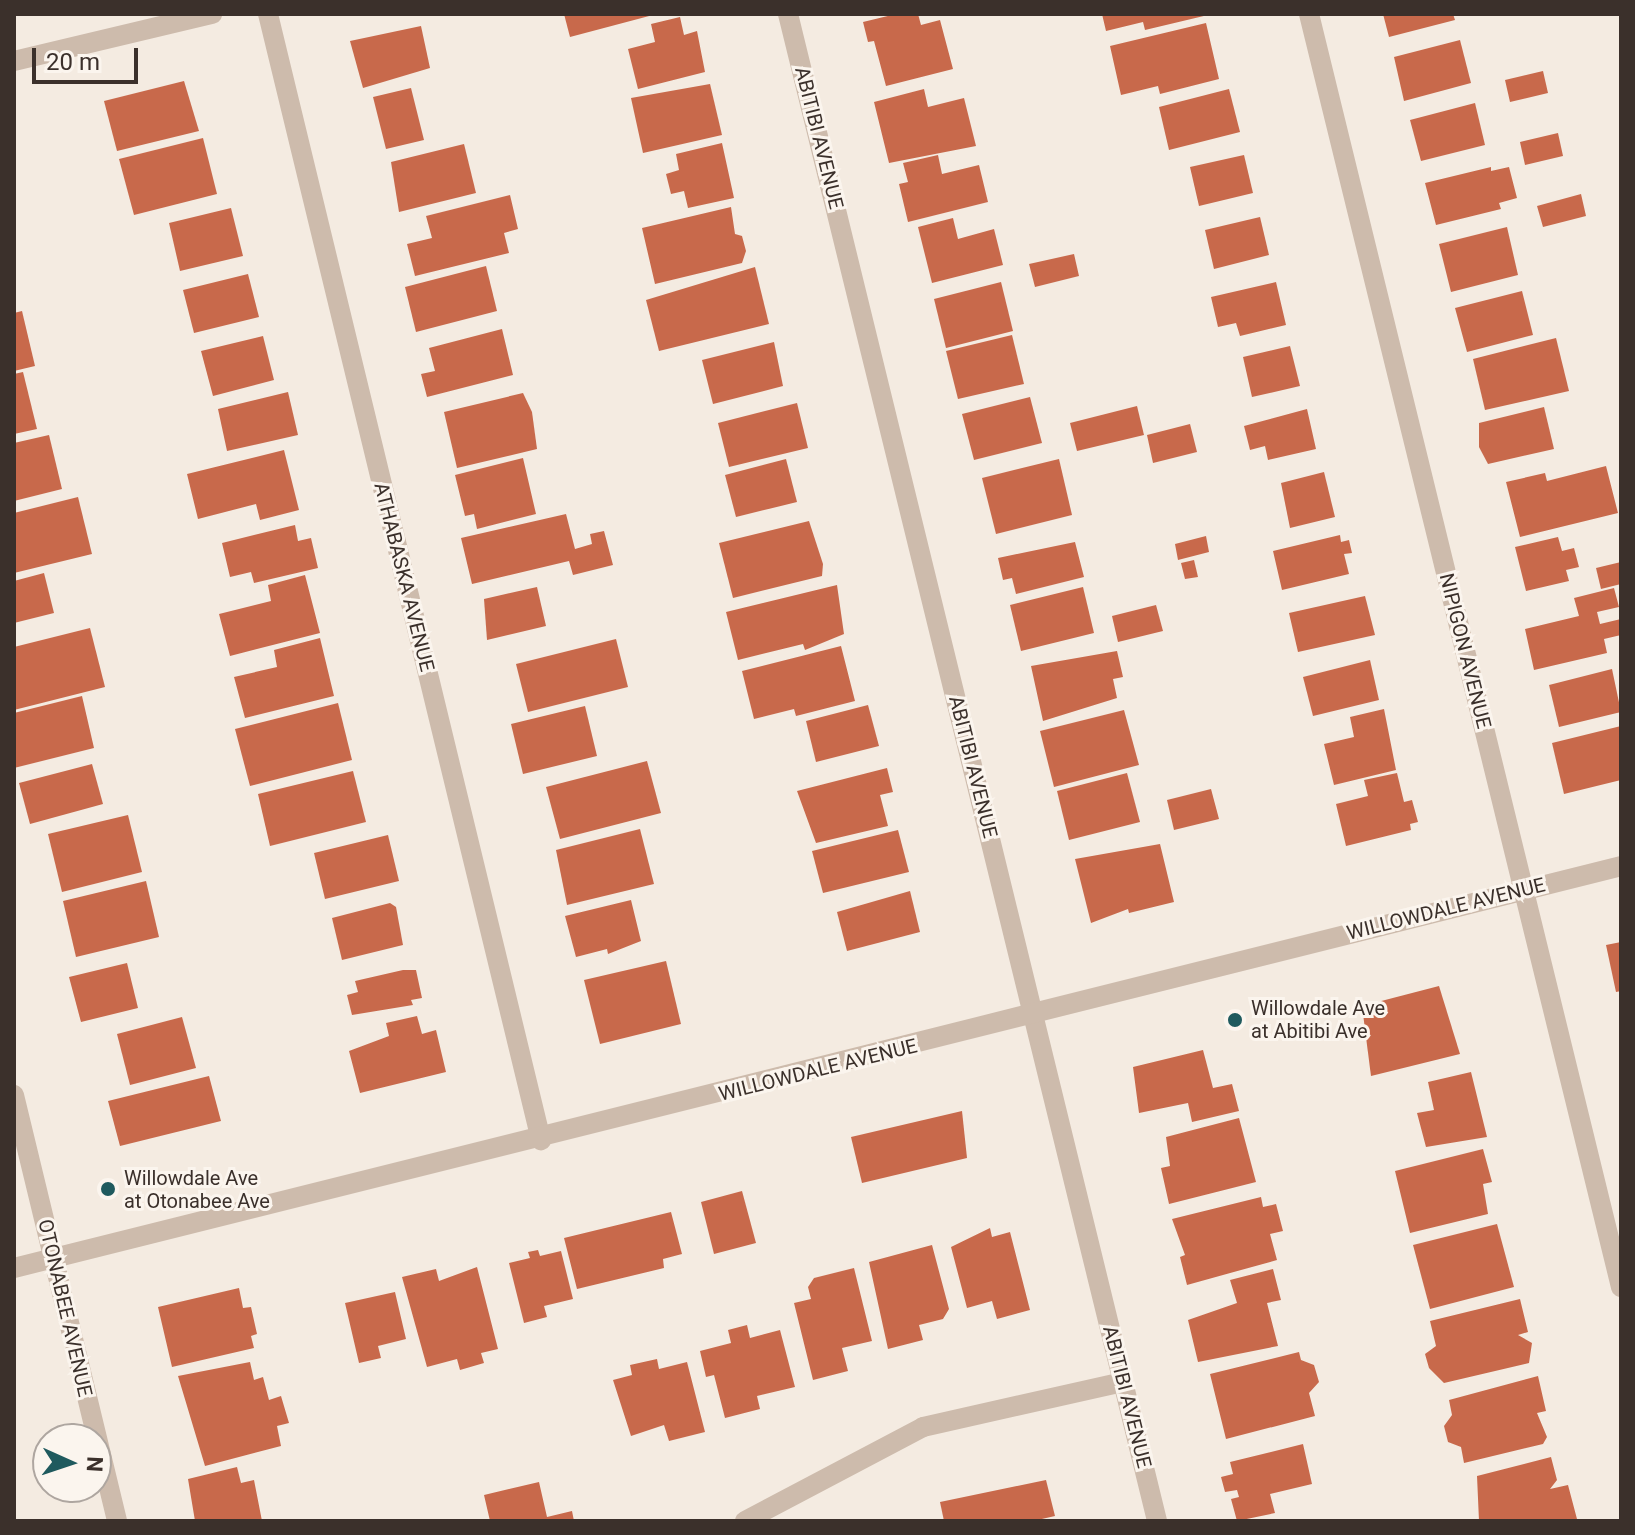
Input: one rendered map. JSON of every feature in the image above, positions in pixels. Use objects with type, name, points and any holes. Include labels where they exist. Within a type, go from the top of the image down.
[{"type":"street","points":[[14,61],[212,14]]},
{"type":"street","name":"ATHABASKA AVENUE","points":[[268,14],[541,1140]]},
{"type":"street","name":"ABITIBI AVENUE","points":[[788,14],[1157,1521]]},
{"type":"street","name":"NIPIGON AVENUE","points":[[1309,14],[1621,1287]]},
{"type":"street","name":"WILLOWDALE AVENUE","points":[[14,1268],[541,1140],[1621,866]]},
{"type":"street","name":"OTONABEE AVENUE","points":[[14,1095],[117,1521]]},
{"type":"street","points":[[745,1521],[923,1427],[1123,1382]]},
{"type":"building","points":[[564,14],[653,14],[653,15],[570,37]]},
{"type":"building","points":[[896,14],[918,14],[921,25],[940,20],[953,69],[886,86],[874,41],[868,42],[863,22]]},
{"type":"building","points":[[1102,14],[1208,15],[1145,30],[1143,22],[1106,31]]},
{"type":"building","points":[[1383,14],[1453,14],[1455,20],[1389,37]]},
{"type":"building","points":[[680,17],[684,35],[697,31],[705,72],[638,89],[628,49],[655,42],[651,24]]},
{"type":"building","points":[[1206,23],[1219,79],[1160,94],[1158,86],[1121,95],[1110,46]]},
{"type":"building","points":[[421,26],[430,68],[363,88],[350,41]]},
{"type":"building","points":[[1460,40],[1471,83],[1404,101],[1394,57]]},
{"type":"building","points":[[1543,71],[1548,93],[1510,102],[1505,80]]},
{"type":"building","points":[[184,81],[199,131],[117,151],[104,101]]},
{"type":"building","points":[[710,84],[722,135],[643,153],[631,98]]},
{"type":"building","points":[[411,88],[424,140],[386,149],[373,97]]},
{"type":"building","points":[[924,89],[928,107],[964,98],[976,146],[889,163],[874,102]]},
{"type":"building","points":[[1229,89],[1240,132],[1169,150],[1159,107]]},
{"type":"building","points":[[1475,103],[1485,145],[1421,161],[1410,120]]},
{"type":"building","points":[[1558,133],[1563,156],[1525,165],[1520,142]]},
{"type":"building","points":[[203,138],[217,194],[134,215],[119,159]]},
{"type":"building","points":[[722,143],[734,198],[688,208],[684,191],[671,194],[666,174],[679,170],[676,154]]},
{"type":"building","points":[[464,144],[476,193],[399,212],[391,162]]},
{"type":"building","points":[[938,155],[942,174],[979,165],[988,202],[908,222],[899,184],[908,182],[903,163]]},
{"type":"building","points":[[1244,155],[1253,193],[1199,206],[1190,167]]},
{"type":"building","points":[[1491,167],[1491,171],[1509,167],[1517,198],[1499,203],[1501,209],[1436,225],[1425,183]]},
{"type":"building","points":[[1581,194],[1586,216],[1543,227],[1537,206]]},
{"type":"building","points":[[510,195],[518,229],[504,233],[509,253],[415,276],[407,244],[432,238],[426,216]]},
{"type":"building","points":[[731,207],[735,234],[742,236],[746,251],[742,263],[655,284],[642,228]]},
{"type":"building","points":[[231,208],[243,256],[180,271],[169,223]]},
{"type":"building","points":[[1260,217],[1269,255],[1214,269],[1205,230]]},
{"type":"building","points":[[953,218],[958,239],[994,229],[1003,265],[932,283],[918,227]]},
{"type":"building","points":[[1507,227],[1518,275],[1451,292],[1439,244]]},
{"type":"building","points":[[1074,254],[1079,276],[1035,287],[1029,264]]},
{"type":"building","points":[[486,266],[497,311],[416,332],[405,287]]},
{"type":"building","points":[[755,267],[769,324],[659,351],[646,300]]},
{"type":"building","points":[[248,274],[259,317],[194,333],[183,290]]},
{"type":"building","points":[[1001,282],[1013,331],[946,348],[934,299]]},
{"type":"building","points":[[1276,282],[1286,325],[1240,336],[1236,323],[1218,327],[1211,297]]},
{"type":"building","points":[[1522,291],[1533,335],[1467,352],[1455,308]]},
{"type":"building","points":[[22,311],[35,366],[14,371],[14,313]]},
{"type":"building","points":[[502,329],[513,375],[427,397],[421,374],[435,371],[429,348]]},
{"type":"building","points":[[1012,335],[1024,384],[958,399],[946,351]]},
{"type":"building","points":[[263,336],[274,380],[213,396],[201,351]]},
{"type":"building","points":[[1556,338],[1569,391],[1485,410],[1473,359]]},
{"type":"building","points":[[774,342],[783,386],[713,404],[702,360]]},
{"type":"building","points":[[1290,346],[1300,386],[1252,397],[1243,357]]},
{"type":"building","points":[[23,372],[37,429],[14,434],[14,374]]},
{"type":"building","points":[[288,392],[298,435],[227,451],[218,409]]},
{"type":"building","points":[[523,393],[532,412],[537,449],[457,468],[444,412]]},
{"type":"building","points":[[1030,397],[1042,443],[974,460],[962,414]]},
{"type":"building","points":[[797,403],[808,448],[729,467],[718,423]]},
{"type":"building","points":[[1137,406],[1144,435],[1077,451],[1070,423]]},
{"type":"building","points":[[1544,407],[1554,449],[1488,464],[1479,447],[1479,423]]},
{"type":"building","points":[[1307,409],[1316,449],[1268,460],[1265,446],[1250,450],[1244,426]]},
{"type":"building","points":[[1190,424],[1197,452],[1153,463],[1147,435]]},
{"type":"building","points":[[49,435],[62,489],[14,501],[14,443]]},
{"type":"building","points":[[284,450],[299,510],[260,520],[256,504],[198,519],[187,474]]},
{"type":"building","points":[[523,458],[536,514],[477,529],[474,514],[465,516],[455,475]]},
{"type":"building","points":[[786,459],[797,502],[736,517],[725,475]]},
{"type":"building","points":[[1059,459],[1072,515],[996,534],[982,478]]},
{"type":"building","points":[[1606,466],[1618,513],[1520,537],[1506,482],[1545,473],[1547,481]]},
{"type":"building","points":[[1324,472],[1335,517],[1290,528],[1281,483]]},
{"type":"building","points":[[78,497],[92,554],[14,573],[14,513]]},
{"type":"building","points":[[566,514],[575,549],[592,544],[590,534],[604,531],[613,565],[573,575],[569,561],[472,584],[461,538]]},
{"type":"building","points":[[809,521],[823,564],[822,576],[733,598],[719,543]]},
{"type":"building","points":[[295,525],[298,541],[311,538],[318,568],[254,583],[251,572],[230,577],[222,543]]},
{"type":"building","points":[[1340,535],[1341,542],[1349,540],[1352,553],[1344,554],[1349,574],[1282,590],[1273,551]]},
{"type":"building","points":[[1206,536],[1209,552],[1178,560],[1175,544]]},
{"type":"building","points":[[1558,537],[1562,551],[1574,548],[1579,567],[1566,570],[1569,581],[1526,591],[1515,547]]},
{"type":"building","points":[[1075,542],[1084,577],[1016,594],[1012,578],[1003,580],[998,558]]},
{"type":"building","points":[[1194,560],[1198,577],[1185,579],[1181,563]]},
{"type":"building","points":[[1621,562],[1621,584],[1601,589],[1596,568]]},
{"type":"building","points":[[44,573],[54,613],[14,623],[14,581]]},
{"type":"building","points":[[305,575],[320,633],[230,656],[219,614],[271,601],[268,585]]},
{"type":"building","points":[[837,585],[844,634],[805,650],[803,644],[738,660],[726,612]]},
{"type":"building","points":[[537,587],[546,626],[487,640],[484,599]]},
{"type":"building","points":[[1083,587],[1094,633],[1021,651],[1010,605]]},
{"type":"building","points":[[1614,588],[1619,607],[1597,612],[1600,624],[1621,619],[1621,635],[1604,639],[1607,653],[1534,670],[1525,629],[1579,616],[1574,598]]},
{"type":"building","points":[[1365,596],[1375,635],[1298,652],[1289,613]]},
{"type":"building","points":[[1156,605],[1163,631],[1118,642],[1112,616]]},
{"type":"building","points":[[90,628],[105,687],[14,710],[14,647]]},
{"type":"building","points":[[320,638],[334,696],[245,718],[234,677],[277,667],[274,650]]},
{"type":"building","points":[[616,639],[628,687],[528,712],[516,664]]},
{"type":"building","points":[[841,646],[855,701],[796,716],[794,709],[754,719],[742,671]]},
{"type":"building","points":[[1117,651],[1123,677],[1113,679],[1117,698],[1043,721],[1031,666]]},
{"type":"building","points":[[1370,660],[1379,700],[1313,716],[1303,677]]},
{"type":"building","points":[[1612,669],[1621,712],[1559,727],[1549,685]]},
{"type":"building","points":[[82,696],[94,748],[14,768],[14,713]]},
{"type":"building","points":[[338,703],[352,760],[250,786],[235,729]]},
{"type":"building","points":[[868,705],[879,746],[816,762],[806,721]]},
{"type":"building","points":[[585,706],[597,756],[523,774],[511,724]]},
{"type":"building","points":[[1384,709],[1396,770],[1334,785],[1324,744],[1354,737],[1350,717]]},
{"type":"building","points":[[1124,710],[1139,765],[1054,787],[1040,731]]},
{"type":"building","points":[[1621,726],[1621,780],[1564,794],[1552,743]]},
{"type":"building","points":[[647,761],[661,813],[560,839],[546,787]]},
{"type":"building","points":[[92,764],[103,804],[30,824],[19,783]]},
{"type":"building","points":[[887,768],[893,792],[880,795],[888,826],[816,843],[797,791]]},
{"type":"building","points":[[353,771],[366,822],[270,846],[258,794]]},
{"type":"building","points":[[1127,773],[1140,822],[1069,840],[1057,791]]},
{"type":"building","points":[[1397,773],[1404,802],[1412,800],[1418,822],[1410,824],[1411,830],[1346,846],[1336,804],[1368,796],[1364,780]]},
{"type":"building","points":[[1211,789],[1219,819],[1174,830],[1167,800]]},
{"type":"building","points":[[128,815],[142,872],[62,892],[48,834]]},
{"type":"building","points":[[640,829],[654,884],[567,905],[556,850]]},
{"type":"building","points":[[898,830],[909,872],[823,893],[812,851]]},
{"type":"building","points":[[388,835],[399,881],[325,899],[314,853]]},
{"type":"building","points":[[1160,844],[1174,902],[1129,913],[1128,909],[1091,923],[1075,859]]},
{"type":"building","points":[[146,881],[159,937],[76,957],[63,901]]},
{"type":"building","points":[[910,891],[920,932],[847,951],[837,912]]},
{"type":"building","points":[[631,900],[641,941],[608,954],[607,949],[576,957],[565,916]]},
{"type":"building","points":[[390,903],[396,907],[403,945],[342,960],[332,918]]},
{"type":"building","points":[[1621,942],[1621,991],[1616,992],[1606,945]]},
{"type":"building","points":[[666,961],[681,1024],[600,1044],[584,980]]},
{"type":"building","points":[[127,963],[138,1008],[81,1022],[69,977]]},
{"type":"building","points":[[416,970],[422,998],[411,1000],[413,1005],[352,1015],[347,995],[358,992],[355,981]]},
{"type":"building","points":[[1439,986],[1460,1054],[1371,1076],[1362,1006]]},
{"type":"building","points":[[417,1016],[422,1034],[436,1030],[446,1072],[360,1093],[349,1051],[389,1036],[386,1023]]},
{"type":"building","points":[[182,1017],[196,1068],[130,1085],[117,1034]]},
{"type":"building","points":[[1203,1050],[1213,1088],[1232,1084],[1239,1111],[1192,1122],[1188,1103],[1139,1113],[1133,1067]]},
{"type":"building","points":[[1471,1072],[1487,1137],[1426,1147],[1417,1113],[1434,1110],[1428,1082]]},
{"type":"building","points":[[209,1076],[221,1121],[120,1146],[108,1101]]},
{"type":"building","points":[[962,1111],[967,1158],[862,1183],[851,1137]]},
{"type":"building","points":[[1239,1118],[1256,1182],[1169,1204],[1161,1168],[1170,1166],[1166,1137]]},
{"type":"building","points":[[1483,1149],[1492,1182],[1483,1184],[1488,1214],[1410,1233],[1395,1171]]},
{"type":"building","points":[[742,1191],[756,1243],[714,1254],[701,1202]]},
{"type":"building","points":[[1261,1197],[1263,1207],[1276,1204],[1283,1231],[1270,1234],[1277,1260],[1187,1285],[1180,1257],[1185,1255],[1172,1219]]},
{"type":"building","points":[[671,1212],[682,1254],[663,1259],[664,1268],[577,1289],[564,1238]]},
{"type":"building","points":[[1497,1224],[1514,1287],[1430,1309],[1413,1245]]},
{"type":"building","points":[[990,1228],[992,1237],[1010,1232],[1030,1310],[997,1319],[992,1301],[967,1308],[951,1247]]},
{"type":"building","points":[[932,1245],[949,1309],[943,1319],[919,1325],[923,1340],[888,1349],[869,1262]]},
{"type":"building","points":[[538,1250],[540,1256],[561,1251],[573,1299],[544,1306],[547,1317],[524,1323],[509,1263],[530,1258],[528,1252]]},
{"type":"building","points":[[477,1267],[498,1349],[481,1353],[484,1363],[460,1370],[457,1359],[427,1367],[402,1277],[436,1269],[439,1281]]},
{"type":"building","points":[[854,1268],[872,1341],[842,1348],[848,1371],[813,1380],[794,1303],[811,1299],[808,1287],[814,1278]]},
{"type":"building","points":[[1273,1269],[1281,1300],[1267,1303],[1278,1346],[1198,1362],[1188,1320],[1237,1303],[1230,1280]]},
{"type":"building","points":[[239,1288],[243,1308],[251,1307],[257,1334],[251,1336],[254,1348],[172,1367],[158,1307]]},
{"type":"building","points":[[395,1292],[406,1339],[378,1346],[381,1358],[359,1363],[345,1303]]},
{"type":"building","points":[[1520,1299],[1528,1332],[1518,1335],[1532,1343],[1529,1363],[1444,1383],[1429,1368],[1425,1354],[1436,1346],[1430,1321]]},
{"type":"building","points":[[747,1325],[750,1338],[780,1330],[795,1387],[757,1396],[760,1409],[725,1418],[714,1375],[706,1377],[700,1351],[731,1343],[728,1330]]},
{"type":"building","points":[[1299,1352],[1301,1360],[1314,1365],[1319,1382],[1309,1393],[1315,1416],[1226,1439],[1210,1374]]},
{"type":"building","points":[[657,1359],[659,1369],[687,1362],[705,1432],[669,1441],[664,1425],[631,1436],[613,1380],[632,1375],[630,1365]]},
{"type":"building","points":[[250,1362],[254,1380],[263,1377],[269,1400],[281,1396],[289,1423],[277,1426],[281,1446],[205,1466],[178,1376]]},
{"type":"building","points":[[1538,1376],[1546,1411],[1537,1413],[1547,1437],[1543,1444],[1464,1463],[1461,1447],[1448,1442],[1444,1426],[1452,1415],[1449,1400]]},
{"type":"building","points":[[1303,1444],[1312,1484],[1270,1494],[1275,1513],[1237,1521],[1231,1499],[1239,1497],[1237,1490],[1225,1492],[1221,1477],[1233,1474],[1230,1462]]},
{"type":"building","points":[[1551,1457],[1557,1480],[1550,1489],[1568,1485],[1577,1519],[1479,1521],[1477,1476]]},
{"type":"building","points":[[237,1467],[241,1483],[254,1480],[262,1521],[195,1521],[188,1479]]},
{"type":"building","points":[[1046,1480],[1055,1516],[1033,1521],[944,1521],[940,1502]]},
{"type":"building","points":[[539,1482],[547,1517],[572,1511],[574,1521],[490,1521],[484,1495]]},
{"type":"place","name":"Willowdale Ave at Abitibi Ave","points":[[1235,1020]]},
{"type":"place","name":"Willowdale Ave at Otonabee Ave","points":[[108,1189]]}]
